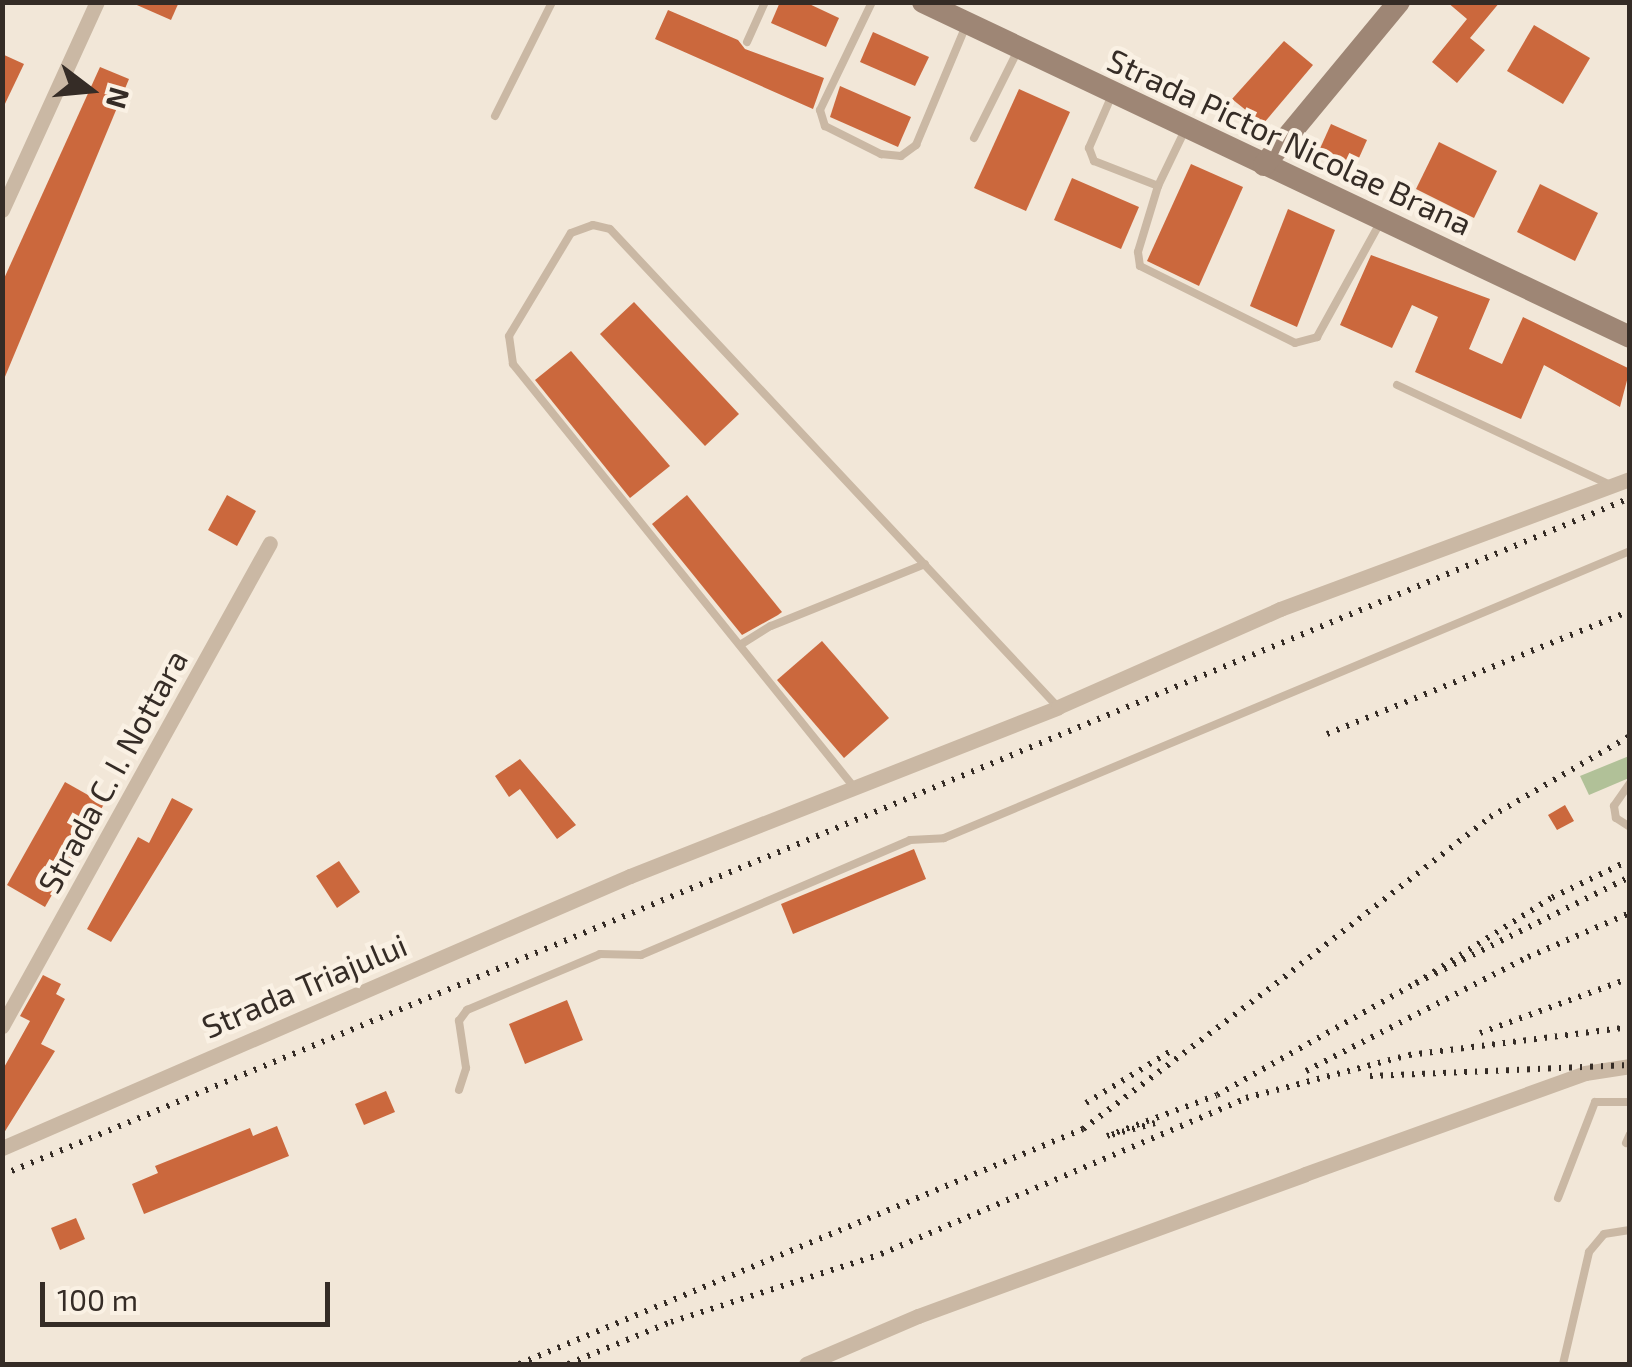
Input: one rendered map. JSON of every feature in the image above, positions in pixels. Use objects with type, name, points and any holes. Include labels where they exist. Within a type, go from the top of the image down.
[{"type":"street","points":[[2,210],[97,2]]},
{"type":"street","name":"Strada Pictor Nicolae Brana","points":[[923,2],[1630,337]]},
{"type":"street","points":[[1264,165],[1398,2]]},
{"type":"street","name":"Strada Triajului","points":[[2,1148],[630,876],[1058,708],[1280,609],[1630,478]]},
{"type":"street","name":"Strada C. I. Nottara","points":[[2,1026],[270,543]]},
{"type":"street","points":[[806,1364],[1304,1174],[1585,1073],[1630,1066]]},
{"type":"lane","points":[[495,116],[552,2]]},
{"type":"lane","points":[[747,42],[766,2]]},
{"type":"lane","points":[[872,2],[820,120],[882,154],[901,156],[916,145],[967,24]]},
{"type":"lane","points":[[974,138],[1020,48]]},
{"type":"lane","points":[[1112,93],[1090,155],[1158,186]]},
{"type":"lane","points":[[1186,128],[1158,186],[1138,252],[1140,266],[1296,343],[1317,337],[1381,221]]},
{"type":"lane","points":[[853,786],[512,364],[509,336],[572,233],[593,225],[610,229],[1058,708]]},
{"type":"lane","points":[[1397,385],[1612,486]]},
{"type":"lane","points":[[459,1090],[466,1068],[459,1021],[467,1010],[600,954],[641,955],[910,840],[944,838],[1630,551]]},
{"type":"lane","points":[[740,645],[771,626],[924,564]]},
{"type":"lane","points":[[1630,784],[1614,806],[1616,818],[1630,827]]},
{"type":"lane","points":[[1558,1198],[1595,1102],[1630,1102]]},
{"type":"lane","points":[[1563,1364],[1590,1252],[1604,1234],[1630,1230]]},
{"type":"green space","points":[[1629,756],[1629,778],[1589,795],[1580,776]]},
{"type":"building","points":[[130,2],[179,2],[171,20]]},
{"type":"building","points":[[780,2],[805,2],[839,18],[826,47],[771,23]]},
{"type":"building","points":[[1447,2],[1500,2],[1470,38],[1485,50],[1457,83],[1432,62],[1467,19]]},
{"type":"building","points":[[668,10],[738,40],[745,49],[824,78],[813,109],[655,39]]},
{"type":"building","points":[[1534,25],[1590,58],[1563,104],[1507,71]]},
{"type":"building","points":[[873,32],[929,57],[915,86],[860,62]]},
{"type":"building","points":[[1284,41],[1313,65],[1263,124],[1232,99]]},
{"type":"building","points":[[2,54],[24,64],[2,110]]},
{"type":"building","points":[[100,67],[129,79],[2,384],[2,283]]},
{"type":"building","points":[[840,86],[911,117],[898,147],[830,117]]},
{"type":"building","points":[[1019,89],[1070,112],[1026,211],[974,188]]},
{"type":"building","points":[[1331,124],[1367,140],[1354,169],[1318,153]]},
{"type":"building","points":[[1439,142],[1497,171],[1474,218],[1416,189]]},
{"type":"building","points":[[1191,164],[1243,187],[1199,286],[1147,261]]},
{"type":"building","points":[[1072,178],[1139,207],[1121,249],[1054,220]]},
{"type":"building","points":[[1540,184],[1598,213],[1575,261],[1517,232]]},
{"type":"building","points":[[1288,209],[1335,230],[1297,327],[1250,306]]},
{"type":"building","points":[[1371,255],[1490,299],[1469,349],[1502,364],[1523,317],[1630,369],[1620,407],[1544,365],[1521,419],[1415,372],[1438,317],[1412,305],[1392,348],[1340,325]]},
{"type":"building","points":[[634,302],[739,414],[705,446],[600,334]]},
{"type":"building","points":[[571,351],[670,466],[630,498],[535,380]]},
{"type":"building","points":[[227,495],[256,511],[237,546],[208,530]]},
{"type":"building","points":[[687,495],[782,612],[742,635],[652,524]]},
{"type":"building","points":[[822,641],[889,718],[844,758],[777,680]]},
{"type":"building","points":[[520,759],[576,825],[557,839],[520,789],[509,797],[495,776]]},
{"type":"building","points":[[65,782],[104,804],[45,907],[7,885]]},
{"type":"building","points":[[172,798],[193,809],[111,942],[87,929],[138,837],[149,843]]},
{"type":"building","points":[[1565,805],[1574,821],[1557,830],[1548,815]]},
{"type":"building","points":[[914,849],[926,879],[793,934],[781,904]]},
{"type":"building","points":[[339,861],[360,892],[337,908],[316,876]]},
{"type":"building","points":[[43,975],[61,984],[56,994],[65,999],[41,1044],[55,1051],[2,1136],[2,1071],[30,1021],[20,1016]]},
{"type":"building","points":[[567,1000],[583,1040],[525,1064],[509,1024]]},
{"type":"building","points":[[386,1091],[395,1112],[364,1125],[355,1104]]},
{"type":"building","points":[[277,1126],[289,1156],[144,1214],[132,1184],[158,1173],[155,1166],[250,1128],[253,1136]]},
{"type":"building","points":[[76,1218],[85,1239],[60,1250],[51,1228]]},
{"type":"railway","points":[[2,1175],[1630,498]]},
{"type":"railway","points":[[1327,734],[1630,611]]},
{"type":"railway","points":[[1284,977],[1490,817],[1630,736]]},
{"type":"railway","points":[[1630,860],[1551,898],[1416,983],[1630,877]]},
{"type":"railway","points":[[1306,1071],[1528,957],[1630,913]]},
{"type":"railway","points":[[519,1364],[1083,1129],[1294,970]]},
{"type":"railway","points":[[1480,1033],[1630,978]]},
{"type":"railway","points":[[1155,1123],[1107,1136],[1217,1095],[1416,983]]},
{"type":"railway","points":[[568,1364],[671,1322],[881,1254],[1246,1098],[1409,1055],[1630,1027]]},
{"type":"railway","points":[[1086,1103],[1171,1051]]},
{"type":"railway","points":[[1370,1076],[1630,1065]]}]
